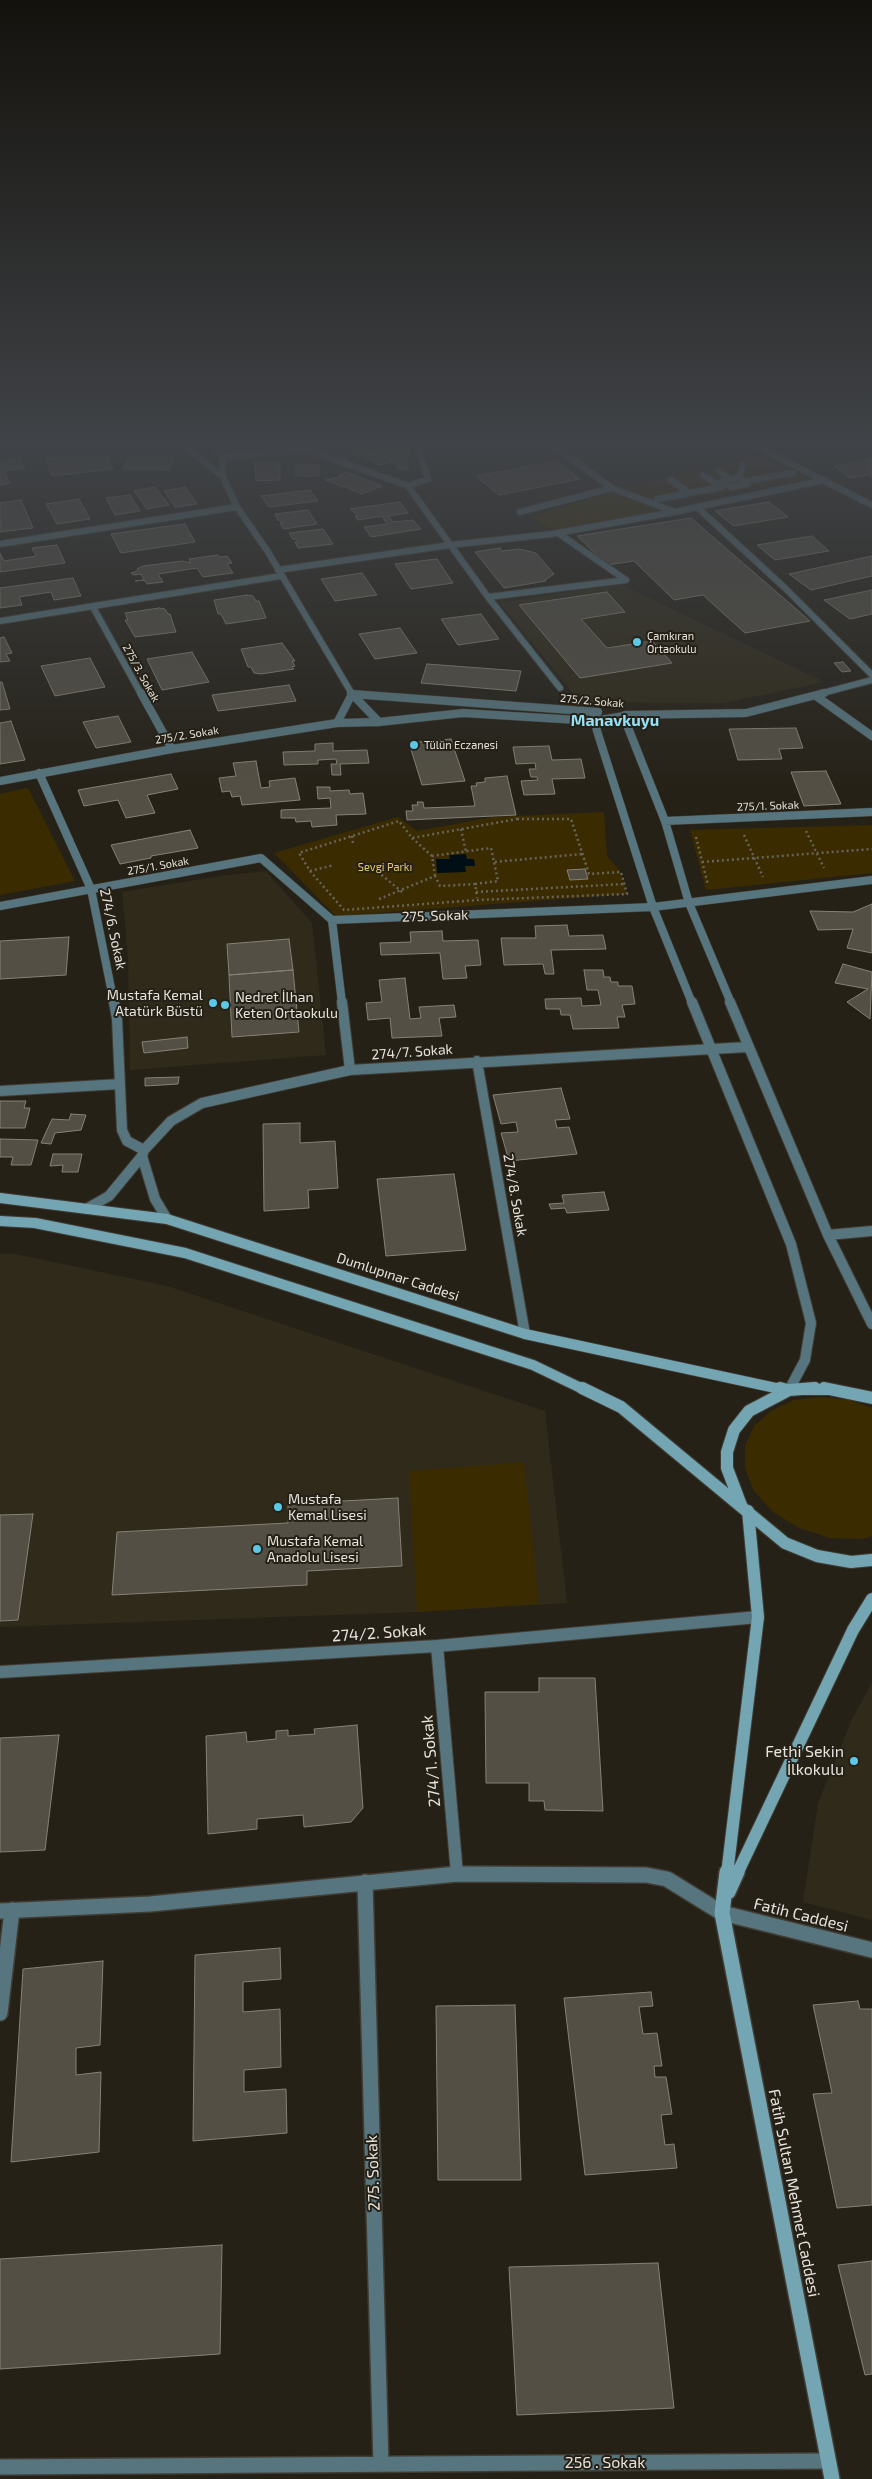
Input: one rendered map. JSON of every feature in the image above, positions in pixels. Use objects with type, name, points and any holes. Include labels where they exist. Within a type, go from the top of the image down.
[{"type":"main road","name":"Dumlupınar Caddesi","points":[[0,1198],[88,1208],[167,1220],[525,1334],[788,1390]]},
{"type":"main road","points":[[0,1221],[35,1222],[185,1253],[533,1365],[621,1406],[785,1543],[817,1556],[851,1562],[872,1560]]},
{"type":"main road","points":[[745,1508],[727,1468],[727,1452],[734,1430],[749,1411],[788,1390],[822,1388],[872,1398]]},
{"type":"main road","name":"Fatih Sultan Mehmet Caddesi","points":[[745,1508],[758,1617],[723,1906],[832,2479]]},
{"type":"main road","points":[[723,1906],[849,1639],[872,1599]]},
{"type":"street","points":[[273,562],[352,694],[379,722]]},
{"type":"street","points":[[0,621],[93,607],[349,562]]},
{"type":"street","points":[[462,562],[560,688]]},
{"type":"street","points":[[488,597],[626,580],[600,562]]},
{"type":"street","points":[[757,562],[872,675]]},
{"type":"street","name":"275/3. Sokak","points":[[93,607],[172,749]]},
{"type":"street","name":"275/2. Sokak","points":[[0,781],[172,749],[337,723],[379,722],[481,713],[594,716],[746,713],[872,680]]},
{"type":"street","points":[[337,723],[352,694]]},
{"type":"street","name":"275/2. Sokak","points":[[352,694],[594,716]]},
{"type":"street","points":[[816,696],[872,736]]},
{"type":"street","points":[[630,715],[627,725],[665,821],[689,903],[747,1047],[828,1235],[872,1324]]},
{"type":"street","points":[[594,716],[653,907],[791,1244],[810,1322],[805,1360],[788,1390]]},
{"type":"street","name":"274/6. Sokak","points":[[39,773],[91,890],[117,1019],[122,1130],[127,1140],[143,1153]]},
{"type":"street","name":"275/1. Sokak","points":[[665,821],[872,812]]},
{"type":"street","name":"275/1. Sokak","points":[[0,906],[261,858],[332,920]]},
{"type":"street","name":"275. Sokak","points":[[332,920],[345,915],[653,907],[872,880]]},
{"type":"street","points":[[332,920],[350,1070]]},
{"type":"street","name":"274/7. Sokak","points":[[88,1208],[109,1196],[143,1153],[171,1122],[202,1103],[350,1070],[477,1061],[747,1047]]},
{"type":"street","name":"274/8. Sokak","points":[[477,1061],[525,1334]]},
{"type":"street","points":[[0,1091],[120,1084]]},
{"type":"street","points":[[143,1153],[155,1200],[167,1220]]},
{"type":"street","points":[[828,1235],[872,1231]]},
{"type":"street","name":"274/2. Sokak","points":[[0,1672],[437,1646],[758,1617]]},
{"type":"street","name":"274/1. Sokak","points":[[437,1646],[457,1874]]},
{"type":"street","name":"Fatih Caddesi","points":[[6,1910],[150,1904],[457,1874],[646,1875],[667,1879],[723,1906],[872,1950]]},
{"type":"street","name":"275. Sokak","points":[[364,1882],[381,2464]]},
{"type":"street","points":[[0,2013],[6,1910]]},
{"type":"street","name":"256 . Sokak","points":[[0,2468],[828,2461]]},
{"type":"path","points":[[802,816],[815,853],[834,886]]},
{"type":"path","points":[[739,818],[754,858],[765,880],[755,881]]},
{"type":"path","points":[[345,915],[477,900],[627,894],[621,872],[589,874],[571,819],[517,819],[412,838]]},
{"type":"path","points":[[345,915],[299,853],[399,821],[412,838],[432,856],[435,876],[440,886],[498,881],[491,848],[432,856]]},
{"type":"path","points":[[461,829],[466,852]]},
{"type":"path","points":[[695,834],[709,886]]},
{"type":"path","points":[[352,836],[353,844]]},
{"type":"path","points":[[702,862],[872,849]]},
{"type":"path","points":[[494,862],[582,854]]},
{"type":"path","points":[[310,870],[334,865]]},
{"type":"path","points":[[370,865],[402,892]]},
{"type":"path","points":[[377,900],[402,892],[435,876]]},
{"type":"path","points":[[475,884],[477,900]]},
{"type":"path","points":[[476,892],[624,884]]},
{"type":"path","points":[[345,915],[369,902]]},
{"type":"shaded area","name":"Çamkıran Ortaokulu","points":[[620,584],[824,682],[724,703],[580,702],[500,603]]},
{"type":"shaded area","points":[[466,854],[467,859],[474,859],[475,866],[465,866],[466,872],[437,873],[436,859],[450,859],[449,855]]},
{"type":"shaded area","name":"Nedret İlhan Keten Ortaokulu","points":[[266,871],[312,923],[326,1055],[130,1070],[128,956],[122,892],[220,876]]},
{"type":"shaded area","name":"Mustafa Kemal Lisesi","points":[[0,1254],[15,1254],[167,1286],[545,1411],[567,1603],[417,1612],[0,1627]]},
{"type":"shaded area","name":"Fethi Sekin İlkokulu","points":[[872,1683],[872,1920],[803,1902],[818,1803],[852,1719]]},
{"type":"green space","points":[[26,788],[29,790],[75,881],[0,895],[0,794]]},
{"type":"green space","name":"Sevgi Parkı","points":[[604,812],[607,856],[621,872],[627,894],[336,916],[274,853],[398,817],[417,831],[494,817]]},
{"type":"green space","points":[[872,825],[872,873],[706,890],[690,830]]},
{"type":"green space","points":[[821,1397],[849,1400],[872,1408],[872,1536],[862,1539],[830,1538],[799,1528],[773,1512],[754,1491],[745,1468],[745,1446],[754,1426],[771,1411],[794,1400]]},
{"type":"green space","points":[[524,1462],[539,1604],[417,1612],[409,1471]]},
{"type":"building","points":[[0,562],[65,563],[0,572]]},
{"type":"building","points":[[177,562],[232,563],[227,564],[233,573],[203,577],[197,568],[158,574],[163,582],[147,584],[141,574],[133,575],[131,573],[138,571],[137,569],[143,566]]},
{"type":"building","points":[[439,562],[453,583],[411,589],[395,564]]},
{"type":"building","points":[[483,562],[543,562],[554,574],[546,581],[504,588]]},
{"type":"building","points":[[604,562],[629,562],[607,565]]},
{"type":"building","points":[[635,562],[741,562],[810,621],[745,633],[703,595],[674,600]]},
{"type":"building","points":[[846,562],[872,562],[872,576],[811,590],[789,574]]},
{"type":"building","points":[[362,573],[377,595],[335,601],[321,579]]},
{"type":"building","points":[[73,578],[81,596],[54,600],[51,592],[19,597],[22,605],[0,608],[0,588]]},
{"type":"building","points":[[872,590],[872,614],[850,619],[824,600]]},
{"type":"building","points":[[607,592],[625,612],[581,619],[607,648],[652,641],[672,663],[580,678],[519,605]]},
{"type":"building","points":[[247,595],[253,596],[256,601],[259,601],[266,618],[226,624],[221,614],[218,614],[214,600]]},
{"type":"building","points":[[159,608],[165,609],[170,614],[176,632],[135,637],[125,620],[128,620],[125,613]]},
{"type":"building","points":[[481,614],[499,639],[458,645],[441,619]]},
{"type":"building","points":[[400,628],[417,653],[375,659],[359,634]]},
{"type":"building","points":[[4,637],[12,653],[6,654],[10,661],[0,662],[0,638]]},
{"type":"building","points":[[282,643],[295,661],[292,661],[295,666],[292,667],[294,669],[261,674],[254,673],[251,667],[248,667],[241,649]]},
{"type":"building","points":[[192,652],[209,682],[162,690],[147,659]]},
{"type":"building","points":[[90,658],[105,687],[55,696],[41,666]]},
{"type":"building","points":[[843,662],[851,671],[842,672],[834,663]]},
{"type":"building","points":[[427,664],[521,671],[516,691],[421,683]]},
{"type":"building","points":[[0,682],[2,682],[10,709],[0,710]]},
{"type":"building","points":[[289,685],[296,701],[218,711],[212,695]]},
{"type":"building","points":[[118,716],[131,742],[96,748],[83,722]]},
{"type":"building","points":[[11,721],[25,760],[0,764],[0,723]]},
{"type":"building","points":[[796,728],[803,748],[779,749],[782,759],[738,760],[729,729]]},
{"type":"building","points":[[451,739],[465,781],[422,785],[409,743]]},
{"type":"building","points":[[333,743],[333,751],[367,750],[369,763],[340,764],[341,775],[332,775],[331,764],[337,764],[336,759],[318,760],[318,764],[284,765],[283,752],[315,751],[315,744]]},
{"type":"building","points":[[549,746],[552,760],[581,759],[585,778],[552,779],[555,794],[524,795],[521,781],[538,780],[537,777],[531,777],[529,769],[536,769],[535,763],[516,764],[513,747]]},
{"type":"building","points":[[256,761],[261,788],[270,787],[269,781],[295,778],[300,800],[242,805],[240,796],[232,797],[230,791],[222,792],[219,778],[236,776],[233,763]]},
{"type":"building","points":[[826,771],[841,804],[804,806],[791,772]]},
{"type":"building","points":[[171,774],[178,789],[147,795],[155,813],[126,818],[118,800],[84,806],[78,790]]},
{"type":"building","points":[[507,776],[516,815],[407,820],[406,811],[413,811],[412,805],[418,805],[417,802],[423,802],[424,808],[475,806],[471,786],[477,786],[476,783],[485,782],[485,778]]},
{"type":"building","points":[[317,787],[330,787],[330,791],[349,790],[350,794],[363,793],[366,814],[336,815],[337,825],[312,827],[311,821],[296,822],[295,818],[281,818],[281,810],[331,808],[330,798],[318,799]]},
{"type":"building","points":[[190,830],[198,848],[151,856],[151,858],[120,864],[111,845]]},
{"type":"building","points":[[585,869],[588,879],[570,880],[567,870]]},
{"type":"building","points":[[872,904],[872,953],[847,948],[853,929],[818,930],[810,911],[853,912]]},
{"type":"building","points":[[567,925],[569,936],[603,935],[606,949],[551,950],[554,974],[545,974],[543,964],[504,965],[501,938],[536,938],[535,926]]},
{"type":"building","points":[[442,931],[443,941],[478,940],[481,965],[465,966],[467,978],[443,979],[440,953],[381,955],[380,943],[411,942],[410,932]]},
{"type":"building","points":[[69,937],[66,975],[0,979],[0,941]]},
{"type":"building","points":[[289,939],[293,970],[229,975],[227,944]]},
{"type":"building","points":[[843,964],[872,972],[870,1019],[847,1002],[868,989],[835,983]]},
{"type":"building","name":"Nedret İlhan Keten Ortaokulu","points":[[293,970],[299,1032],[232,1037],[229,975]]},
{"type":"building","points":[[584,970],[603,970],[604,977],[610,977],[611,982],[618,982],[618,986],[632,986],[635,1004],[622,1005],[625,1017],[617,1017],[619,1028],[573,1029],[570,1015],[561,1015],[560,1009],[546,1009],[545,999],[581,998],[582,1006],[601,1005],[598,990],[587,990]]},
{"type":"building","points":[[405,978],[410,1019],[421,1018],[419,1007],[454,1005],[456,1017],[439,1018],[442,1036],[392,1038],[390,1018],[368,1020],[366,1003],[382,1002],[379,980]]},
{"type":"building","points":[[187,1037],[188,1048],[144,1053],[142,1042]]},
{"type":"building","points":[[179,1077],[178,1084],[145,1086],[145,1078]]},
{"type":"building","points":[[561,1088],[570,1119],[555,1120],[557,1128],[569,1127],[577,1154],[509,1161],[501,1133],[518,1132],[516,1122],[501,1124],[493,1095]]},
{"type":"building","points":[[0,1101],[26,1101],[24,1108],[30,1108],[25,1128],[0,1128]]},
{"type":"building","points":[[71,1114],[86,1115],[81,1130],[55,1133],[51,1144],[41,1143],[52,1119],[69,1120]]},
{"type":"building","points":[[300,1123],[300,1143],[335,1141],[338,1188],[308,1190],[309,1208],[264,1211],[263,1124]]},
{"type":"building","points":[[0,1139],[38,1140],[31,1165],[11,1165],[13,1157],[0,1157]]},
{"type":"building","points":[[53,1154],[82,1154],[78,1172],[62,1172],[63,1165],[50,1166]]},
{"type":"building","points":[[454,1174],[466,1250],[386,1256],[377,1179]]},
{"type":"building","points":[[604,1192],[609,1210],[567,1213],[565,1208],[551,1209],[549,1204],[564,1203],[562,1195]]},
{"type":"building","name":"Mustafa Kemal Anadolu Lisesi","points":[[398,1498],[402,1566],[307,1571],[307,1585],[112,1595],[117,1532],[288,1523],[288,1504]]},
{"type":"building","points":[[33,1514],[18,1620],[0,1621],[0,1515]]},
{"type":"building","points":[[539,1678],[595,1678],[603,1811],[545,1810],[544,1801],[529,1801],[529,1783],[486,1783],[485,1692],[539,1692]]},
{"type":"building","points":[[357,1725],[363,1808],[351,1822],[304,1827],[303,1815],[257,1819],[257,1829],[208,1834],[206,1736],[246,1732],[247,1742],[276,1739],[276,1731],[288,1730],[288,1736],[315,1734],[314,1729]]},
{"type":"building","points":[[59,1735],[45,1850],[0,1852],[0,1738]]},
{"type":"building","points":[[280,1948],[281,1979],[243,1982],[243,2012],[280,2009],[281,2067],[244,2070],[244,2092],[286,2089],[287,2133],[193,2141],[195,1955]]},
{"type":"building","points":[[103,1961],[100,2045],[76,2048],[76,2075],[101,2072],[99,2152],[11,2162],[23,1969]]},
{"type":"building","points":[[651,1992],[653,2006],[639,2007],[643,2034],[657,2033],[662,2066],[654,2066],[655,2077],[666,2077],[672,2114],[661,2115],[665,2145],[674,2144],[677,2168],[585,2175],[564,1998]]},
{"type":"building","points":[[858,2001],[860,2009],[872,2009],[872,2205],[837,2208],[813,2094],[832,2093],[813,2005]]},
{"type":"building","points":[[515,2005],[521,2180],[438,2180],[436,2006]]},
{"type":"building","points":[[222,2245],[220,2354],[0,2369],[0,2259]]},
{"type":"building","points":[[872,2261],[872,2374],[865,2375],[838,2265]]},
{"type":"building","points":[[658,2263],[674,2408],[517,2415],[509,2267]]},
{"type":"place","name":"Çamkıran Ortaokulu","points":[[637,642]]},
{"type":"place","name":"Tülün Eczanesi","points":[[414,745]]},
{"type":"place","name":"Mustafa Kemal Atatürk Büstü","points":[[213,1003]]},
{"type":"place","name":"Nedret İlhan Keten Ortaokulu","points":[[225,1005]]},
{"type":"place","name":"Mustafa Kemal Lisesi","points":[[278,1507]]},
{"type":"place","name":"Mustafa Kemal Anadolu Lisesi","points":[[257,1549]]},
{"type":"place","name":"Fethi Sekin İlkokulu","points":[[854,1761]]},
{"type":"district","name":"Manavkuyu","points":[[615,721]]}]
